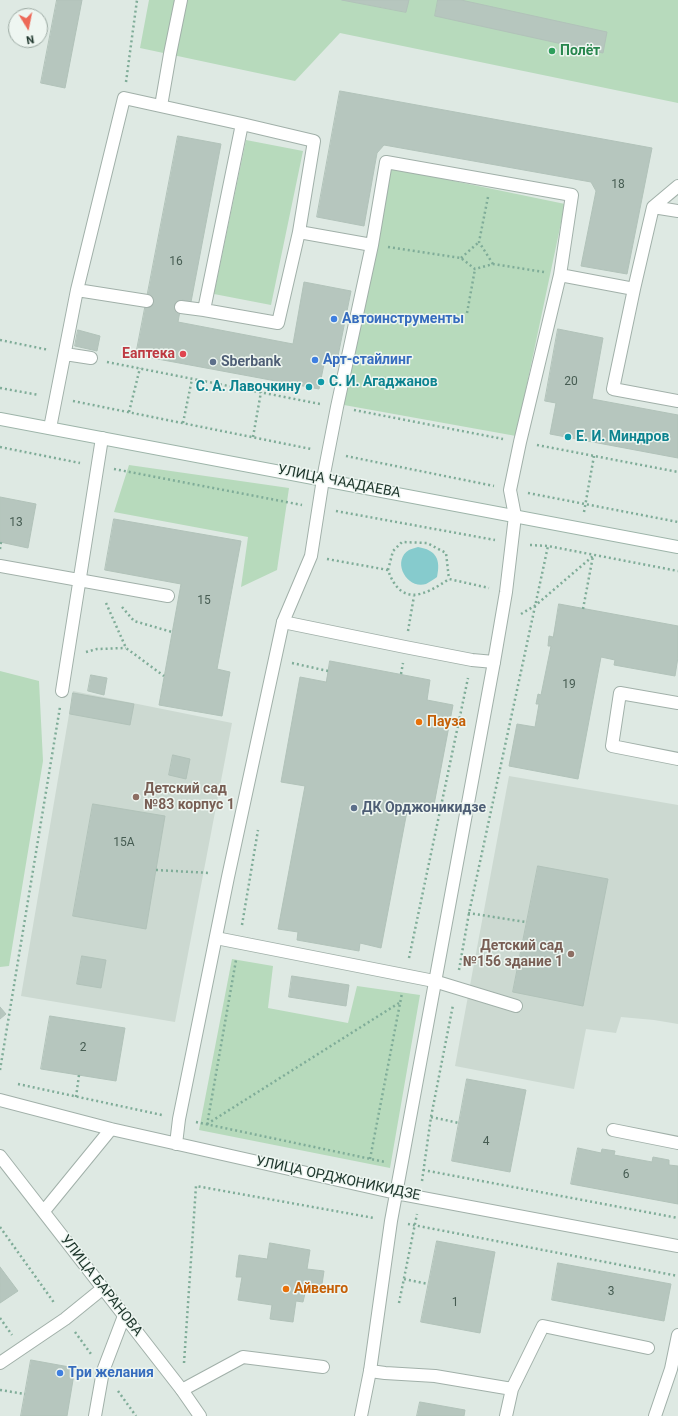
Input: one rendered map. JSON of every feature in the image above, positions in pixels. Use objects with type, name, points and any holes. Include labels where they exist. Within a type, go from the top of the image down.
[{"type":"street","points":[[161,106],[180,0]]},
{"type":"street","points":[[50,428],[77,290],[124,98],[314,141],[299,232],[278,323],[181,307]]},
{"type":"street","points":[[204,310],[242,124]]},
{"type":"street","points":[[176,1144],[179,1119],[228,877],[283,622],[311,556],[323,479],[372,245],[386,162],[572,195],[560,275],[510,490],[515,516],[506,592],[391,1221],[370,1371],[361,1416]]},
{"type":"street","points":[[678,186],[653,207],[613,389],[678,401]]},
{"type":"street","points":[[653,207],[678,211]]},
{"type":"street","points":[[299,232],[372,245]]},
{"type":"street","points":[[560,275],[634,288]]},
{"type":"street","points":[[77,290],[147,301]]},
{"type":"street","points":[[65,354],[91,358]]},
{"type":"street","name":"УЛИЦА ЧААДАЕВА","points":[[0,419],[678,547]]},
{"type":"street","points":[[62,691],[102,438]]},
{"type":"street","points":[[0,566],[168,596]]},
{"type":"street","points":[[283,622],[472,660],[494,662]]},
{"type":"street","points":[[678,703],[620,693],[612,746],[678,759]]},
{"type":"street","points":[[216,938],[434,981],[516,1006]]},
{"type":"street","name":"УЛИЦА ОРДЖОНИКИДЗЕ","points":[[0,1100],[111,1129],[396,1193],[678,1246]]},
{"type":"street","points":[[44,1211],[111,1129]]},
{"type":"street","points":[[613,1130],[678,1143]]},
{"type":"street","name":"УЛИЦА БАРАНОВА","points":[[0,1156],[182,1390],[200,1416]]},
{"type":"street","points":[[0,1363],[65,1319],[102,1289]]},
{"type":"street","points":[[95,1416],[103,1371],[124,1316]]},
{"type":"street","points":[[506,1416],[512,1389],[544,1326],[648,1348]]},
{"type":"street","points":[[655,1416],[675,1370],[678,1335]]},
{"type":"street","points":[[182,1390],[243,1357],[323,1367]]},
{"type":"street","points":[[370,1371],[385,1374],[435,1376],[512,1389]]},
{"type":"path","points":[[124,98],[137,0]]},
{"type":"path","points":[[461,258],[479,242],[490,181]]},
{"type":"path","points":[[479,242],[493,264]]},
{"type":"path","points":[[372,245],[461,258],[475,269]]},
{"type":"path","points":[[475,269],[493,264],[560,275]]},
{"type":"path","points":[[467,313],[475,269]]},
{"type":"path","points":[[0,340],[65,354]]},
{"type":"path","points":[[91,358],[192,379],[678,472]]},
{"type":"path","points":[[129,412],[140,368]]},
{"type":"path","points":[[183,423],[192,379]]},
{"type":"path","points":[[253,438],[261,392]]},
{"type":"path","points":[[0,448],[318,508]]},
{"type":"path","points":[[575,551],[581,528],[594,456]]},
{"type":"path","points":[[449,579],[446,553],[427,543],[402,542],[393,551],[388,570],[391,579],[399,590],[414,596],[432,591],[449,579],[506,592]]},
{"type":"path","points":[[398,1311],[420,1197],[431,1117],[469,913],[548,546]]},
{"type":"path","points":[[500,628],[536,605],[593,555],[583,609]]},
{"type":"path","points":[[311,556],[388,570]]},
{"type":"path","points":[[102,585],[134,621],[172,632]]},
{"type":"path","points":[[102,585],[126,648],[164,676]]},
{"type":"path","points":[[68,657],[97,649],[126,648]]},
{"type":"path","points":[[370,1159],[400,1003],[472,660]]},
{"type":"path","points":[[288,662],[328,671]]},
{"type":"path","points":[[0,1070],[62,691]]},
{"type":"path","points":[[207,1125],[259,826]]},
{"type":"path","points":[[156,870],[203,872],[228,877]]},
{"type":"path","points":[[448,909],[526,922]]},
{"type":"path","points":[[207,1125],[400,1003]]},
{"type":"path","points":[[76,1097],[79,1075]]},
{"type":"path","points":[[15,1084],[402,1166],[678,1218]]},
{"type":"path","points":[[431,1117],[459,1123]]},
{"type":"path","points":[[182,1390],[196,1186],[415,1225],[678,1276]]},
{"type":"path","points":[[0,1227],[136,1416]]},
{"type":"path","points":[[404,1279],[428,1284]]},
{"type":"path","points":[[0,1390],[25,1394]]},
{"type":"shaded area","name":"Детский сад №83 корпус 1","points":[[73,691],[232,723],[175,1022],[21,996]]},
{"type":"shaded area","name":"Детский сад №156 здание 1","points":[[509,776],[678,805],[678,1024],[621,1017],[616,1033],[586,1029],[574,1089],[455,1066]]},
{"type":"green space","name":"Полёт","points":[[149,0],[678,0],[678,103],[340,33],[295,81],[140,48]]},
{"type":"green space","points":[[246,140],[303,151],[271,305],[214,294]]},
{"type":"green space","points":[[391,168],[565,204],[516,436],[344,405]]},
{"type":"green space","points":[[129,465],[289,488],[277,570],[241,587],[248,537],[114,512]]},
{"type":"green space","points":[[0,671],[39,681],[43,761],[9,966],[0,967]]},
{"type":"green space","points":[[232,959],[273,966],[268,1008],[348,1023],[357,986],[420,995],[390,1168],[199,1130]]},
{"type":"water","points":[[418,547],[429,550],[433,553],[436,556],[438,565],[437,577],[426,584],[419,585],[408,579],[401,567],[401,561],[404,555],[409,550]]},
{"type":"building","points":[[57,0],[82,0],[65,88],[41,83]]},
{"type":"building","points":[[342,0],[409,0],[406,12]]},
{"type":"building","points":[[438,0],[461,0],[607,32],[603,53],[435,16]]},
{"type":"building","points":[[340,91],[652,148],[627,274],[581,266],[596,191],[591,182],[384,145],[377,153],[364,226],[317,217]]},
{"type":"building","points":[[178,136],[221,144],[191,302],[182,300],[178,322],[293,344],[304,282],[351,291],[337,361],[325,359],[319,389],[136,355]]},
{"type":"building","points":[[558,329],[603,338],[592,399],[678,415],[678,458],[550,434],[556,403],[545,401]]},
{"type":"building","points":[[78,330],[100,336],[97,351],[75,346]]},
{"type":"building","points":[[0,497],[36,504],[28,548],[0,542]]},
{"type":"building","points":[[114,519],[241,541],[217,669],[230,672],[222,716],[159,705],[181,584],[105,570]]},
{"type":"building","points":[[559,604],[678,626],[678,657],[675,676],[614,665],[615,660],[601,657],[578,779],[509,766],[517,724],[535,727],[539,704],[536,704],[538,694],[541,695],[551,646],[548,646],[549,636],[553,637]]},
{"type":"building","name":"ДК Орджоникидзе","points":[[330,661],[430,680],[427,700],[453,705],[433,810],[408,806],[381,948],[360,943],[359,951],[297,940],[298,932],[278,929],[305,786],[281,782],[300,677],[326,682]]},
{"type":"building","points":[[91,675],[107,678],[104,695],[88,691]]},
{"type":"building","points":[[73,693],[134,704],[130,725],[70,714]]},
{"type":"building","points":[[173,755],[190,759],[186,779],[169,775]]},
{"type":"building","points":[[93,804],[165,816],[146,929],[73,916]]},
{"type":"building","points":[[538,866],[608,879],[583,1006],[513,992]]},
{"type":"building","points":[[82,956],[106,960],[101,988],[77,984]]},
{"type":"building","points":[[292,976],[349,985],[346,1006],[289,997]]},
{"type":"building","points":[[0,1007],[6,1014],[0,1019]]},
{"type":"building","points":[[50,1016],[125,1028],[116,1081],[41,1069]]},
{"type":"building","points":[[467,1079],[526,1090],[510,1172],[452,1161]]},
{"type":"building","points":[[578,1148],[601,1153],[602,1149],[615,1151],[614,1155],[652,1162],[653,1157],[669,1160],[669,1165],[678,1166],[678,1204],[571,1184]]},
{"type":"building","points":[[437,1241],[495,1252],[480,1333],[421,1322]]},
{"type":"building","points":[[270,1243],[310,1250],[307,1269],[324,1271],[321,1291],[306,1289],[303,1302],[296,1301],[293,1322],[270,1319],[272,1305],[238,1300],[242,1277],[236,1277],[239,1255],[267,1259]]},
{"type":"building","points":[[558,1263],[671,1284],[664,1321],[552,1300]]},
{"type":"building","points":[[0,1267],[18,1291],[0,1303]]},
{"type":"building","points":[[31,1360],[75,1368],[67,1416],[21,1416]]},
{"type":"building","points":[[420,1402],[465,1410],[464,1416],[417,1416]]},
{"type":"place","name":"Полёт","points":[[552,51]]},
{"type":"place","name":"Автоинструменты","points":[[334,319]]},
{"type":"place","name":"Еаптека","points":[[183,354]]},
{"type":"place","name":"Арт-стайлинг","points":[[315,360]]},
{"type":"place","name":"Sberbank","points":[[213,362]]},
{"type":"place","name":"С. И. Агаджанов","points":[[321,382]]},
{"type":"place","name":"С. А. Лавочкину","points":[[309,387]]},
{"type":"place","name":"Е. И. Миндров","points":[[568,437]]},
{"type":"place","name":"Пауза","points":[[419,722]]},
{"type":"place","name":"Детский сад №83 корпус 1","points":[[136,797]]},
{"type":"place","name":"ДК Орджоникидзе","points":[[354,808]]},
{"type":"place","name":"Детский сад №156 здание 1","points":[[571,954]]},
{"type":"place","name":"Айвенго","points":[[286,1289]]},
{"type":"place","name":"Три желания","points":[[60,1373]]}]
